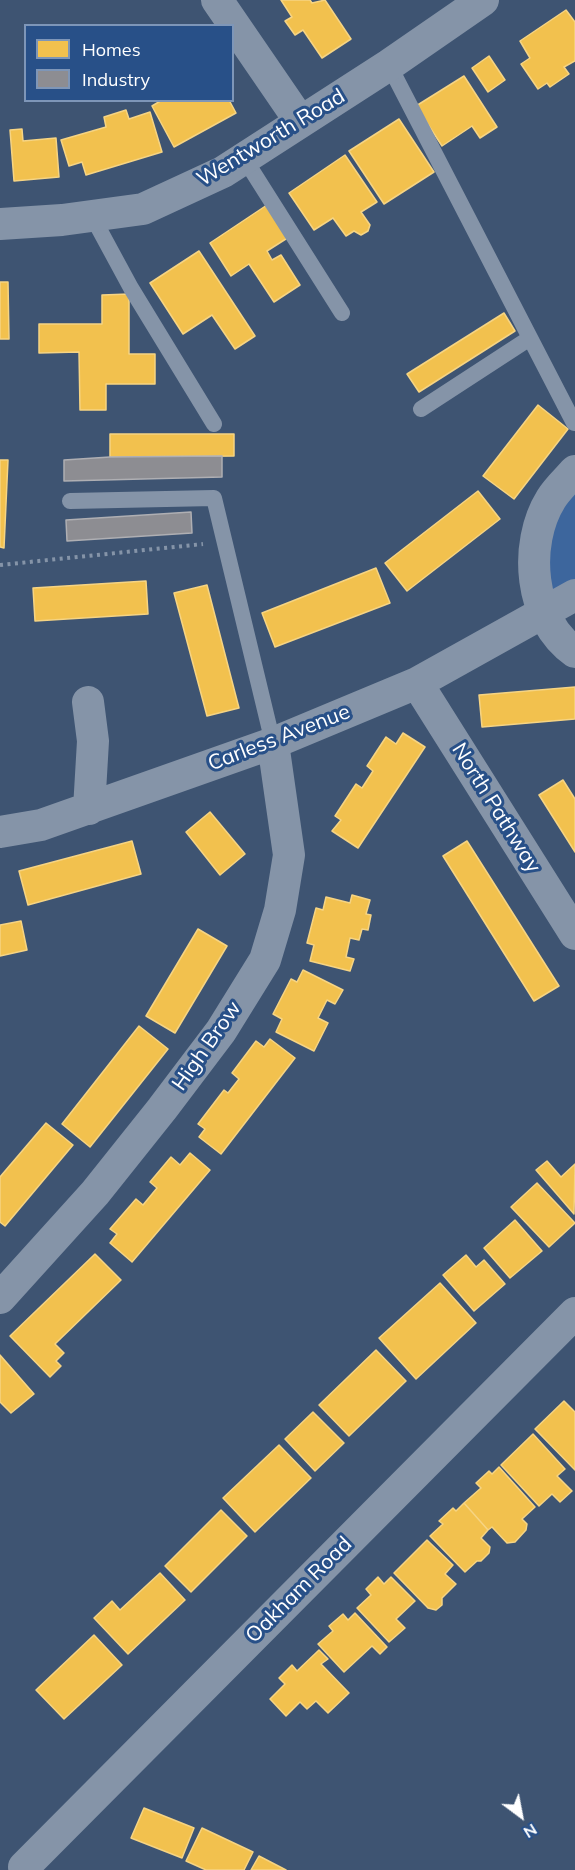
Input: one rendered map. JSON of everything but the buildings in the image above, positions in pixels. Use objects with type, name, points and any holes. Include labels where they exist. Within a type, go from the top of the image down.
[{"type":"street","points":[[217,0],[233,24]]},
{"type":"street","name":"Wentworth Road","points":[[0,224],[143,209],[223,172],[389,65],[483,0]]},
{"type":"street","points":[[234,25],[300,122]]},
{"type":"street","points":[[575,471],[550,499],[536,537],[534,577],[544,612],[568,648],[575,652]]},
{"type":"street","name":"Carless Avenue","points":[[0,832],[41,825],[273,742],[417,682],[575,596]]},
{"type":"street","name":"North Pathway","points":[[417,682],[575,934]]},
{"type":"street","points":[[88,702],[93,741],[88,809]]},
{"type":"street","name":"High Brow","points":[[0,1298],[95,1193],[162,1109],[220,1031],[265,960],[280,910],[289,855],[273,742]]},
{"type":"street","name":"Oakham Road","points":[[19,1866],[575,1313]]},
{"type":"lane","points":[[389,65],[574,423]]},
{"type":"lane","points":[[244,158],[342,313]]},
{"type":"lane","points":[[92,216],[131,288],[214,424]]},
{"type":"lane","points":[[421,409],[530,338]]},
{"type":"lane","points":[[70,501],[214,498],[273,742]]},
{"type":"path","points":[[0,565],[224,542]]},
{"type":"shaded area","points":[[575,481],[575,591],[552,604],[545,539]]}]
